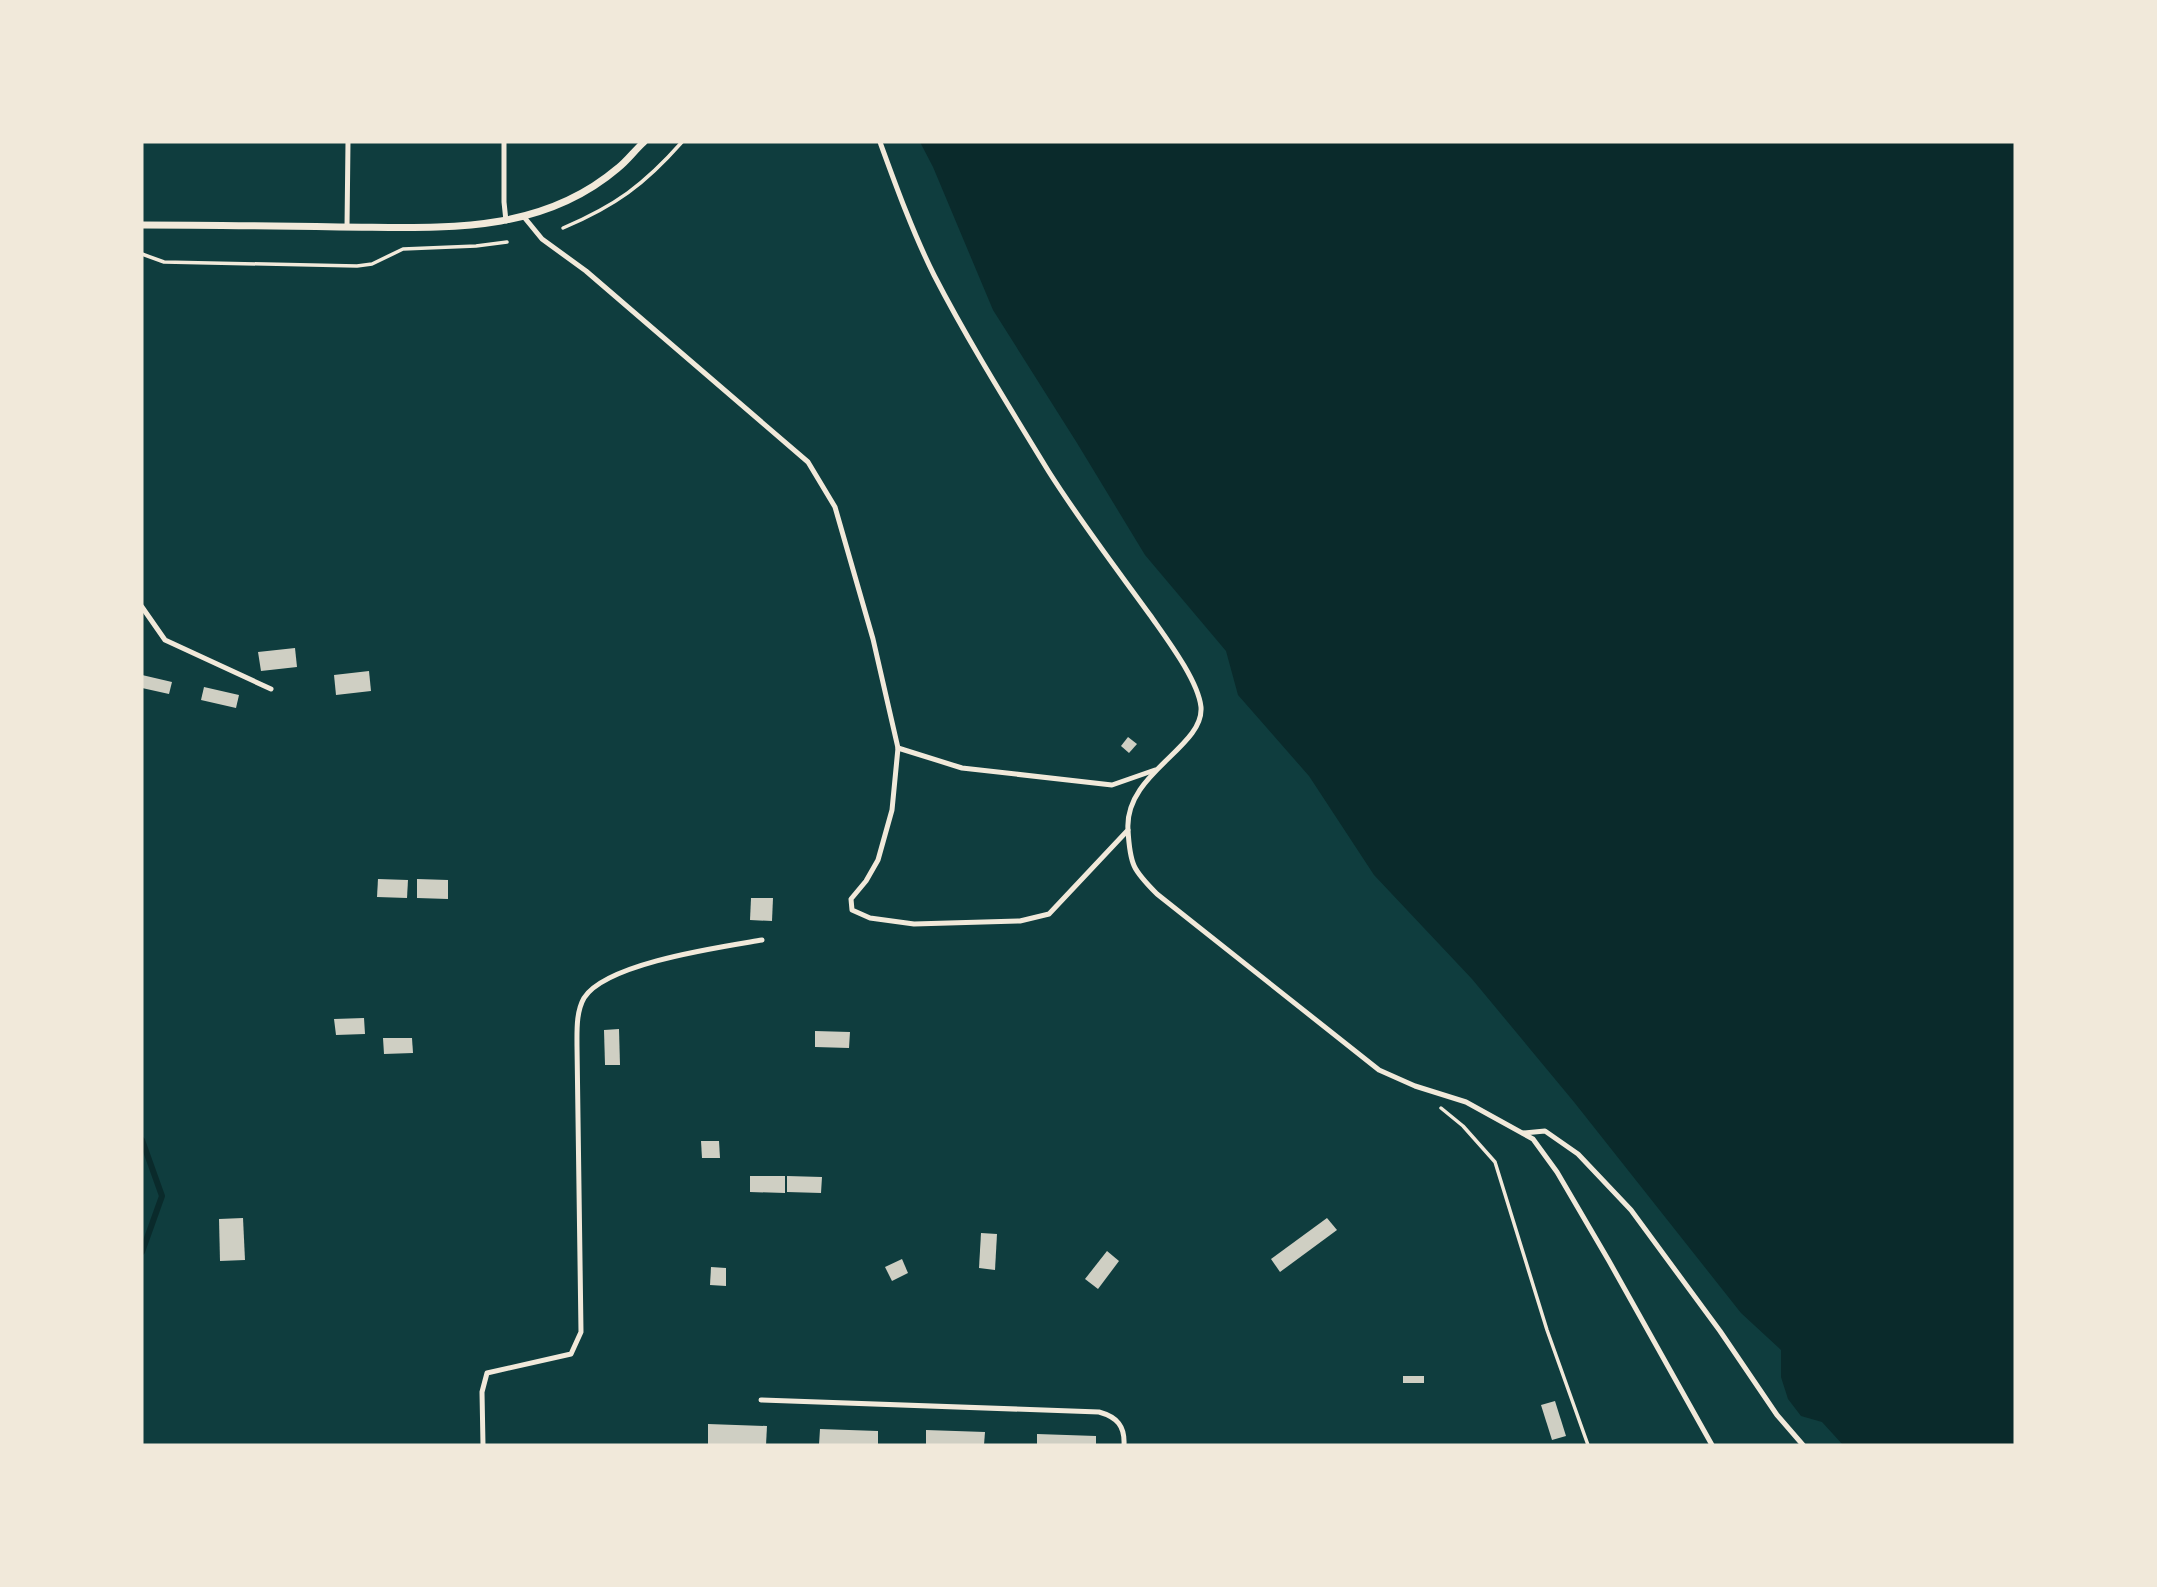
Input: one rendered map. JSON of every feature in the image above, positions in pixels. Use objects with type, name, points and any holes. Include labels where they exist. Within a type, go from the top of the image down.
[{"type":"street","points":[[142,225],[451,228],[506,221],[584,192],[618,168],[644,142]]},
{"type":"lane","points":[[347,227],[348,142]]},
{"type":"lane","points":[[505,142],[506,221]]},
{"type":"lane","points":[[880,142],[933,274],[1051,474],[1183,663],[1200,704],[1201,717],[1196,730],[1155,770],[1137,794],[1127,820],[1129,847],[1135,872],[1157,894],[1379,1070],[1415,1086],[1466,1102],[1533,1139],[1557,1172],[1712,1445]]},
{"type":"lane","points":[[524,216],[542,239],[586,271],[808,463],[835,507],[873,639],[898,748],[892,810],[878,860],[851,899],[852,910],[870,918],[914,924],[1020,921],[1049,914],[1128,830]]},
{"type":"lane","points":[[142,607],[165,640],[271,689]]},
{"type":"lane","points":[[898,748],[962,768],[1112,785],[1155,770]]},
{"type":"lane","points":[[483,1445],[482,1392],[486,1373],[571,1354],[581,1332],[577,1046],[578,1021],[584,999],[600,982],[623,972],[677,956],[762,940]]},
{"type":"lane","points":[[1521,1133],[1545,1131],[1578,1154],[1631,1210],[1720,1331],[1777,1415],[1803,1445]]},
{"type":"lane","points":[[761,1400],[1099,1412],[1117,1420],[1122,1428],[1124,1445]]},
{"type":"path","points":[[563,228],[635,189],[682,142]]},
{"type":"path","points":[[142,254],[164,262],[357,266],[372,264],[403,249],[507,242]]},
{"type":"path","points":[[1415,1086],[1463,1126],[1495,1162],[1547,1330],[1588,1445]]},
{"type":"water","points":[[920,142],[2015,142],[2015,1445],[1843,1445],[1822,1422],[1801,1416],[1788,1399],[1781,1377],[1781,1350],[1741,1313],[1574,1102],[1472,979],[1374,875],[1309,776],[1238,695],[1226,651],[1145,555],[993,310]]},
{"type":"building","points":[[295,648],[297,667],[261,671],[258,652]]},
{"type":"building","points":[[369,671],[371,691],[336,695],[334,675]]},
{"type":"building","points":[[142,675],[172,682],[169,694],[142,688]]},
{"type":"building","points":[[204,687],[239,695],[236,708],[201,700]]},
{"type":"building","points":[[1128,737],[1137,744],[1129,753],[1121,746]]},
{"type":"building","points":[[378,879],[408,880],[407,898],[377,897]]},
{"type":"building","points":[[417,879],[448,880],[448,899],[417,898]]},
{"type":"building","points":[[751,898],[773,898],[772,921],[750,920]]},
{"type":"building","points":[[364,1018],[365,1034],[336,1035],[334,1019]]},
{"type":"building","points":[[619,1029],[620,1065],[605,1065],[604,1030]]},
{"type":"building","points":[[815,1031],[850,1032],[849,1048],[815,1047]]},
{"type":"building","points":[[383,1038],[412,1038],[413,1053],[384,1054]]},
{"type":"building","points":[[701,1141],[719,1141],[720,1158],[702,1158]]},
{"type":"building","points":[[750,1176],[785,1176],[785,1193],[750,1192]]},
{"type":"building","points":[[787,1176],[822,1177],[821,1193],[787,1192]]},
{"type":"building","points":[[243,1218],[245,1260],[220,1261],[219,1219]]},
{"type":"building","points":[[1327,1218],[1337,1230],[1280,1272],[1271,1259]]},
{"type":"building","points":[[981,1233],[997,1234],[995,1270],[979,1268]]},
{"type":"building","points":[[1107,1251],[1119,1261],[1098,1289],[1085,1279]]},
{"type":"building","points":[[902,1259],[908,1273],[892,1281],[885,1267]]},
{"type":"building","points":[[711,1267],[726,1268],[726,1286],[710,1285]]},
{"type":"building","points":[[1403,1376],[1424,1376],[1424,1383],[1403,1383]]},
{"type":"building","points":[[1555,1401],[1566,1436],[1552,1440],[1541,1405]]},
{"type":"building","points":[[708,1424],[767,1426],[766,1445],[708,1445]]},
{"type":"building","points":[[820,1429],[878,1431],[878,1445],[819,1445]]},
{"type":"building","points":[[926,1430],[985,1432],[984,1445],[926,1445]]},
{"type":"building","points":[[1037,1434],[1096,1436],[1096,1445],[1037,1445]]},
{"type":"waterway","points":[[142,1140],[162,1196],[142,1252]]}]
